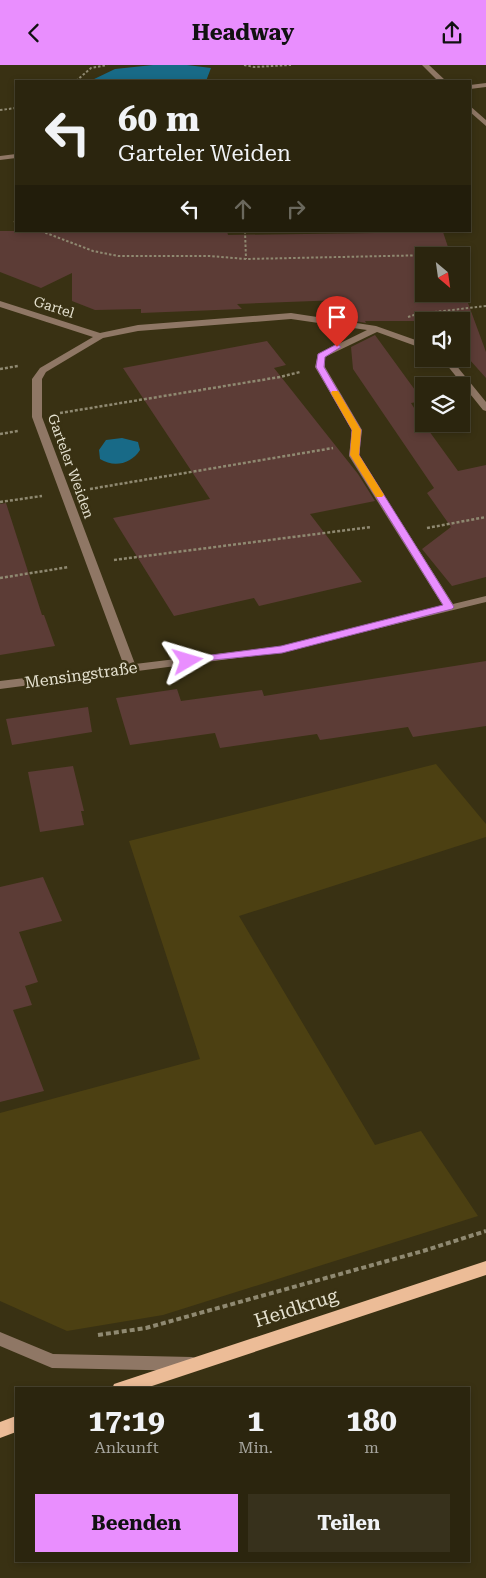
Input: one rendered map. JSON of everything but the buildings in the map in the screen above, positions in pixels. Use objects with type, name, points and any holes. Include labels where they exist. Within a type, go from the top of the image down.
[{"type":"main road","name":"Heidkrug","points":[[126,1387],[486,1268]]},
{"type":"main road","points":[[0,1430],[15,1424]]},
{"type":"street","points":[[425,65],[441,80]]},
{"type":"street","points":[[471,87],[486,85]]},
{"type":"street","points":[[473,113],[486,111]]},
{"type":"street","points":[[473,113],[486,124]]},
{"type":"street","points":[[0,158],[15,156]]},
{"type":"street","name":"Gartel","points":[[0,304],[100,336]]},
{"type":"street","name":"Garteler Weiden","points":[[131,668],[37,417],[37,379],[43,370],[100,336],[138,328],[291,316],[376,329],[415,343]]},
{"type":"street","points":[[376,329],[321,356],[320,367],[356,430],[354,455],[449,607]]},
{"type":"street","points":[[453,367],[486,408]]},
{"type":"street","name":"Mensingstraße","points":[[0,685],[282,649],[486,599]]},
{"type":"street","points":[[0,1339],[52,1361],[192,1364]]},
{"type":"path","points":[[77,80],[91,68],[107,65]]},
{"type":"path","points":[[244,65],[254,67],[290,65]]},
{"type":"path","points":[[0,110],[15,108]]},
{"type":"path","points":[[44,232],[93,251],[118,256],[210,256],[246,259],[415,255]]},
{"type":"path","points":[[245,232],[246,259]]},
{"type":"path","points":[[376,329],[417,314],[486,306]]},
{"type":"path","points":[[37,417],[280,377],[320,367]]},
{"type":"path","points":[[0,502],[66,493],[355,444]]},
{"type":"path","points":[[402,533],[486,517]]},
{"type":"path","points":[[108,561],[379,526]]},
{"type":"path","points":[[0,577],[79,565]]},
{"type":"path","points":[[92,1335],[146,1328],[423,1251],[486,1231]]},
{"type":"shaded area","points":[[436,764],[486,824],[486,837],[239,916],[375,1145],[421,1131],[478,1216],[163,1315],[67,1331],[0,1301],[0,1113],[200,1059],[129,841]]},
{"type":"water","points":[[153,65],[187,65],[211,68],[206,80],[92,80],[115,69]]},
{"type":"water","points":[[122,438],[138,442],[140,450],[132,459],[116,464],[100,459],[99,450],[106,440]]},
{"type":"slow traffic","points":[[335,393],[356,430],[354,455],[379,495]]},
{"type":"route","points":[[188,661],[282,649],[449,607],[354,455],[356,430],[320,367],[321,356],[337,347]]}]
